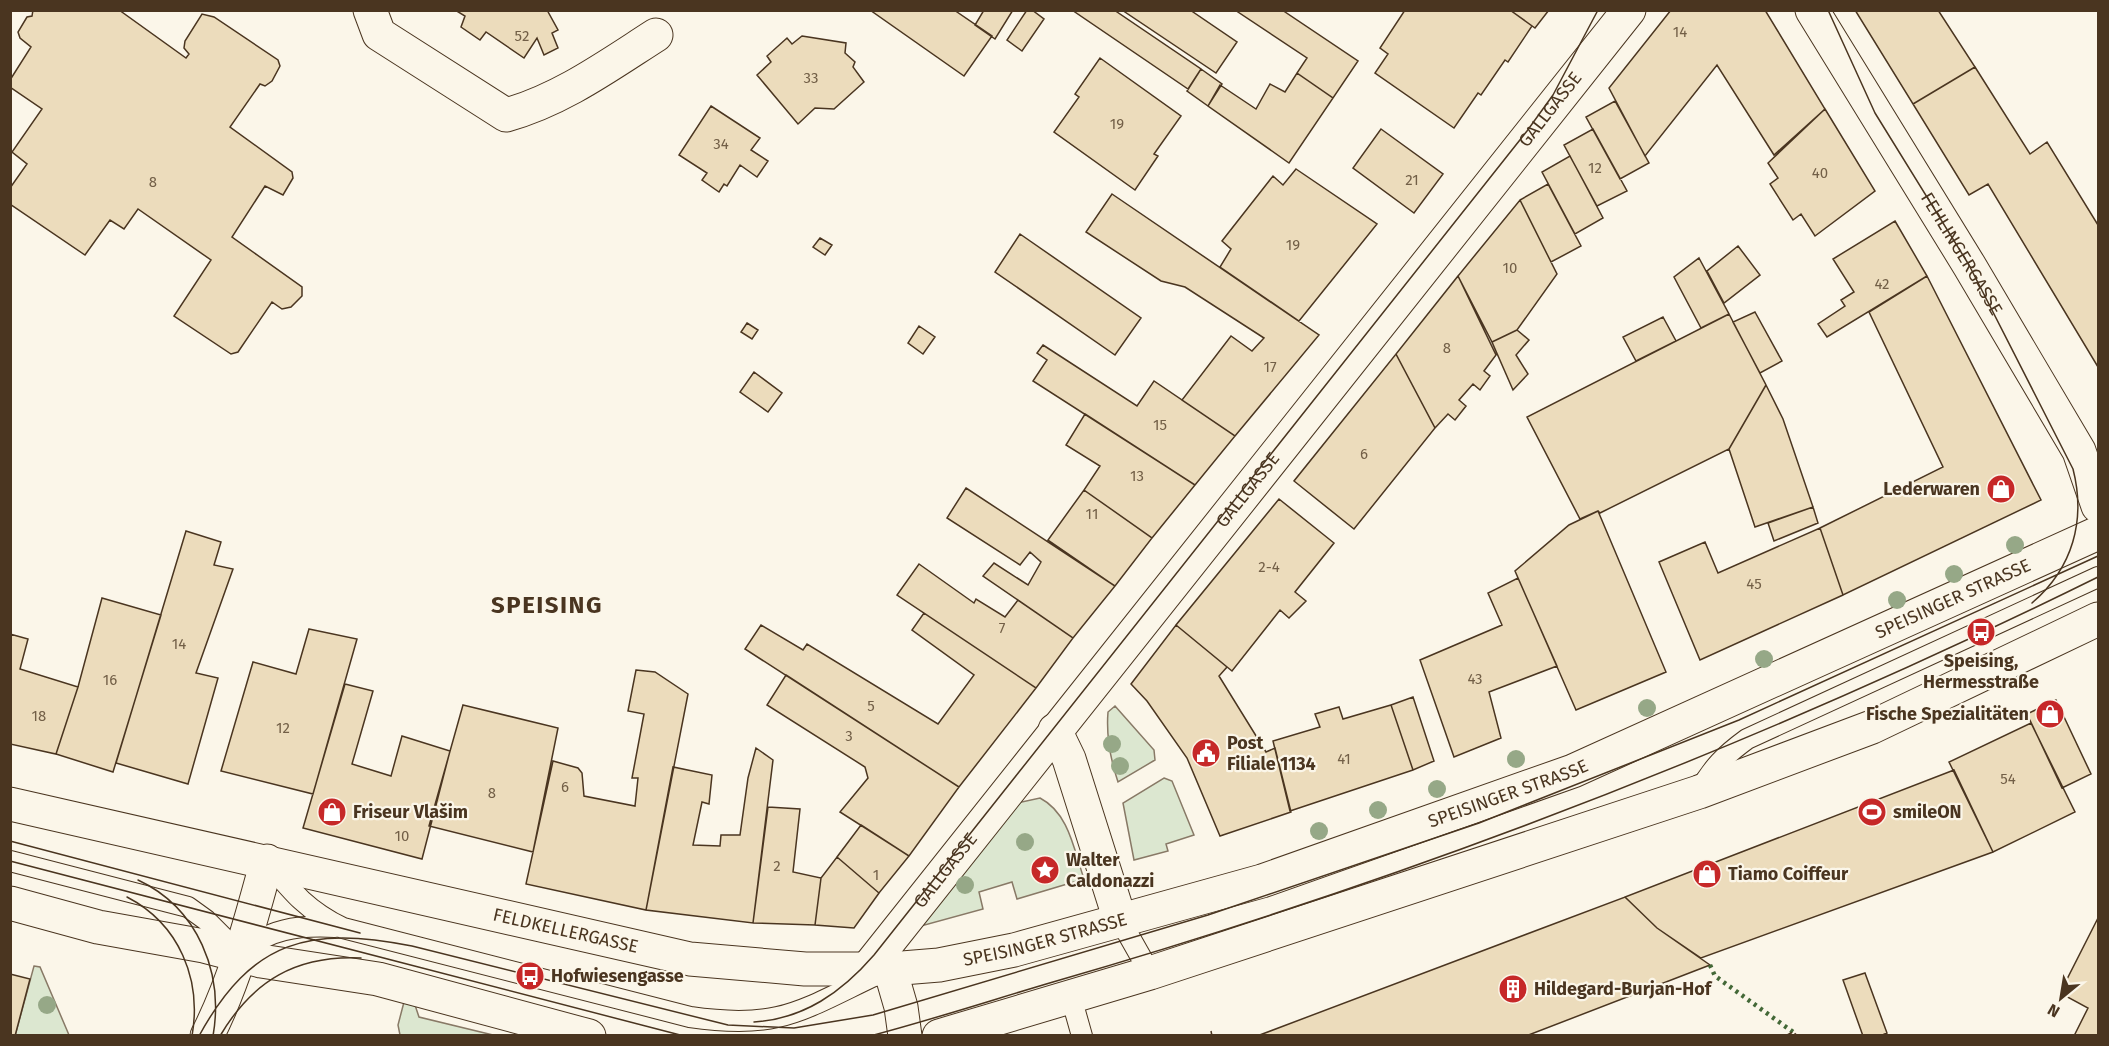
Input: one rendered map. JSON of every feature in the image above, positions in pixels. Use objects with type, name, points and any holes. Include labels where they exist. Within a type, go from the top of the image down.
[{"type":"main road","points":[[370,10],[379,34],[506,115],[527,109],[584,80],[656,35]]},
{"type":"main road","name":"GALLGASSE","points":[[879,969],[1055,730],[1629,10]]},
{"type":"main road","name":"FEHLINGERGASSE","points":[[1812,10],[1970,265],[2079,451],[2098,506]]},
{"type":"main road","name":"SPEISINGER STRASSE","points":[[879,969],[939,965],[1014,950],[1262,881],[1573,771],[2098,533]]},
{"type":"main road","points":[[939,1035],[1150,973],[1699,792],[1872,727],[2098,619]]},
{"type":"main road","points":[[1055,730],[1069,759],[1120,920]]},
{"type":"main road","name":"FELDKELLERGASSE","points":[[10,804],[690,959],[806,969],[879,969]]},
{"type":"main road","points":[[207,1035],[220,1009],[240,954],[267,861]]},
{"type":"main road","points":[[10,903],[98,927],[240,954],[261,961],[378,979],[589,1035]]},
{"type":"main road","points":[[879,969],[901,1007],[905,1035]]},
{"type":"lane","points":[[1699,792],[1710,770],[1726,754],[1747,739],[2098,577]]},
{"type":"lane","points":[[10,861],[188,907],[206,920],[240,954],[255,940],[278,930],[307,926],[343,928],[674,1013],[725,1021],[768,1021],[788,1016],[879,969]]},
{"type":"lane","points":[[267,861],[296,897],[317,915],[343,928]]},
{"type":"lane","points":[[1120,920],[1150,973]]},
{"type":"lane","points":[[1071,997],[1082,1035]]},
{"type":"green space","points":[[1115,706],[1154,750],[1155,760],[1118,782],[1108,739],[1108,712]]},
{"type":"green space","points":[[1164,778],[1172,781],[1194,835],[1166,844],[1168,851],[1134,860],[1123,803]]},
{"type":"green space","points":[[1040,798],[1058,813],[1064,823],[1084,879],[1017,899],[1012,882],[979,892],[983,909],[921,926],[1012,804]]},
{"type":"green space","points":[[34,966],[40,967],[69,1035],[15,1036]]},
{"type":"green space","points":[[404,1002],[415,1005],[419,1017],[493,1035],[400,1035],[398,1025]]},
{"type":"building","points":[[33,10],[119,10],[186,58],[189,54],[184,48],[185,41],[202,14],[214,17],[278,60],[280,66],[272,81],[265,86],[260,84],[230,127],[292,172],[293,178],[283,195],[265,186],[232,237],[302,287],[302,296],[291,307],[282,309],[272,302],[238,352],[231,354],[174,316],[211,260],[138,209],[124,229],[110,220],[85,255],[10,204],[10,188],[27,164],[12,152],[42,109],[10,87],[10,80],[31,47],[20,38],[18,32],[27,17],[32,16]]},
{"type":"building","points":[[455,10],[547,10],[558,30],[552,33],[558,48],[544,55],[537,38],[524,58],[486,32],[480,40],[461,27],[465,16]]},
{"type":"building","points":[[870,10],[954,10],[992,36],[964,76]]},
{"type":"building","points":[[984,10],[1013,10],[995,39],[975,25]]},
{"type":"building","points":[[1027,10],[1032,10],[1044,19],[1022,51],[1007,40]]},
{"type":"building","points":[[1072,10],[1114,10],[1201,69],[1188,89]]},
{"type":"building","points":[[1122,10],[1190,10],[1237,42],[1216,73]]},
{"type":"building","points":[[1235,10],[1282,10],[1358,61],[1333,98],[1297,73],[1307,58]]},
{"type":"building","points":[[1405,10],[1510,10],[1532,26],[1508,62],[1505,60],[1481,95],[1478,93],[1454,128],[1375,73],[1388,54],[1380,48]]},
{"type":"building","points":[[1510,10],[1549,10],[1535,28]]},
{"type":"building","points":[[1671,10],[1765,10],[1825,109],[1774,155],[1717,65],[1645,156],[1609,88]]},
{"type":"building","points":[[1855,10],[1938,10],[1975,67],[1913,104]]},
{"type":"building","points":[[802,36],[846,43],[845,53],[855,62],[853,67],[864,82],[834,109],[815,108],[798,124],[757,75],[771,62],[767,56],[787,38],[792,44]]},
{"type":"building","points":[[1100,58],[1181,116],[1154,154],[1158,156],[1135,190],[1054,132],[1079,97],[1075,94]]},
{"type":"building","points":[[1975,67],[2030,154],[2047,142],[2098,225],[2098,367],[1988,184],[1969,195],[1913,104]]},
{"type":"building","points":[[1201,69],[1222,84],[1208,106],[1187,91]]},
{"type":"building","points":[[1297,73],[1333,98],[1289,163],[1208,106],[1220,85],[1256,109],[1270,84],[1285,92]]},
{"type":"building","points":[[1615,101],[1649,163],[1620,179],[1586,117]]},
{"type":"building","points":[[711,106],[760,138],[751,150],[768,161],[757,177],[740,165],[727,186],[724,184],[719,192],[702,180],[707,173],[679,155]]},
{"type":"building","points":[[1825,109],[1875,191],[1815,236],[1801,214],[1793,220],[1770,184],[1778,178],[1768,163]]},
{"type":"building","points":[[1381,129],[1443,174],[1414,213],[1353,168]]},
{"type":"building","points":[[1593,129],[1627,191],[1597,206],[1564,145]]},
{"type":"building","points":[[1570,156],[1603,218],[1575,234],[1542,172]]},
{"type":"building","points":[[1296,169],[1377,224],[1299,321],[1220,267],[1231,249],[1222,241],[1273,176],[1283,185]]},
{"type":"building","points":[[1548,184],[1581,246],[1551,262],[1520,200]]},
{"type":"building","points":[[1112,194],[1319,335],[1235,436],[1182,400],[1231,336],[1252,351],[1264,338],[1185,287],[1161,281],[1086,232]]},
{"type":"building","points":[[1520,200],[1557,274],[1517,330],[1492,342],[1458,276]]},
{"type":"building","points":[[1895,221],[1927,276],[1827,337],[1818,324],[1845,306],[1841,300],[1854,292],[1833,259]]},
{"type":"building","points":[[1020,234],[1141,318],[1115,355],[995,272]]},
{"type":"building","points":[[820,238],[832,245],[825,255],[813,247]]},
{"type":"building","points":[[1738,246],[1760,275],[1724,303],[1707,271]]},
{"type":"building","points":[[1699,258],[1729,314],[1701,328],[1674,277]]},
{"type":"building","points":[[1458,276],[1496,355],[1484,371],[1490,376],[1480,390],[1473,384],[1459,400],[1466,406],[1455,420],[1448,414],[1435,428],[1396,354]]},
{"type":"building","points":[[1927,276],[2041,500],[1843,595],[1820,528],[1943,467],[1869,312]]},
{"type":"building","points":[[1755,312],[1782,361],[1760,373],[1733,322]]},
{"type":"building","points":[[1729,314],[1766,385],[1729,449],[1600,513],[1598,511],[1580,519],[1527,417]]},
{"type":"building","points":[[1663,317],[1676,341],[1636,361],[1623,337]]},
{"type":"building","points":[[747,323],[758,330],[752,339],[741,332]]},
{"type":"building","points":[[919,326],[935,337],[923,354],[908,343]]},
{"type":"building","points":[[1517,330],[1529,340],[1516,355],[1528,374],[1513,390],[1492,342]]},
{"type":"building","points":[[1043,345],[1137,406],[1154,381],[1235,436],[1195,485],[1033,381],[1047,360],[1037,353]]},
{"type":"building","points":[[1396,354],[1435,428],[1354,529],[1294,481]]},
{"type":"building","points":[[754,372],[782,393],[768,412],[740,392]]},
{"type":"building","points":[[1766,385],[1783,419],[1813,507],[1755,527],[1729,449]]},
{"type":"building","points":[[1085,414],[1195,485],[1152,538],[1084,490],[1100,466],[1066,445]]},
{"type":"building","points":[[966,488],[1115,586],[1073,638],[983,576],[994,563],[1028,585],[1041,562],[1030,552],[1020,565],[947,518]]},
{"type":"building","points":[[1084,490],[1152,538],[1115,586],[1048,540]]},
{"type":"building","points":[[1279,499],[1334,543],[1295,592],[1306,601],[1289,618],[1280,610],[1232,671],[1176,625]]},
{"type":"building","points":[[1813,507],[1818,523],[1774,541],[1768,523]]},
{"type":"building","points":[[1598,511],[1666,672],[1576,710],[1515,571],[1569,525]]},
{"type":"building","points":[[1820,528],[1843,595],[1700,660],[1659,562],[1705,542],[1718,573]]},
{"type":"building","points":[[186,531],[221,542],[214,565],[233,569],[196,673],[218,678],[188,784],[116,763]]},
{"type":"building","points":[[919,564],[974,603],[976,599],[1005,617],[1018,600],[1073,638],[1036,688],[897,595]]},
{"type":"building","points":[[1518,578],[1557,666],[1489,692],[1501,738],[1454,757],[1420,660],[1502,625],[1488,593]]},
{"type":"building","points":[[102,598],[161,615],[113,772],[56,754],[78,687]]},
{"type":"building","points":[[924,613],[1036,688],[959,787],[745,649],[761,625],[803,650],[807,644],[938,724],[974,675],[912,630]]},
{"type":"building","points":[[1176,625],[1227,667],[1219,676],[1266,752],[1275,748],[1291,812],[1220,836],[1187,758],[1147,701],[1131,684]]},
{"type":"building","points":[[309,629],[357,639],[313,794],[221,771],[253,662],[296,674]]},
{"type":"building","points":[[10,634],[28,639],[20,669],[78,687],[56,754],[10,744]]},
{"type":"building","points":[[636,670],[655,672],[688,694],[646,910],[526,884],[553,761],[578,768],[582,773],[584,796],[635,806],[638,778],[632,778],[644,714],[628,711]]},
{"type":"building","points":[[786,675],[959,787],[909,856],[840,812],[868,778],[865,767],[767,705]]},
{"type":"building","points":[[345,684],[373,691],[352,764],[391,776],[402,736],[450,751],[422,859],[303,828]]},
{"type":"building","points":[[1413,697],[1434,761],[1413,770],[1391,705]]},
{"type":"building","points":[[2056,700],[2091,774],[2062,788],[2027,714]]},
{"type":"building","points":[[463,705],[558,728],[533,852],[429,826]]},
{"type":"building","points":[[1391,705],[1413,770],[1290,811],[1273,741],[1320,727],[1315,714],[1339,707],[1343,719]]},
{"type":"building","points":[[2031,723],[2075,812],[1993,852],[1949,762]]},
{"type":"building","points":[[756,748],[773,760],[753,923],[646,910],[673,767],[712,775],[709,804],[702,802],[693,845],[720,846],[721,835],[740,835],[748,778]]},
{"type":"building","points":[[1954,770],[1993,852],[1701,958],[1657,928],[1625,897]]},
{"type":"building","points":[[768,807],[800,809],[793,872],[821,878],[815,925],[753,923]]},
{"type":"building","points":[[861,825],[909,856],[879,893],[837,857]]},
{"type":"building","points":[[837,857],[879,893],[854,928],[815,925],[821,878]]},
{"type":"building","name":"Hildegard-Burjan-Hof","points":[[1625,897],[1657,928],[1710,965],[1526,1036],[1257,1036]]},
{"type":"building","points":[[2098,918],[2098,1036],[2074,1036],[2088,1008],[2060,993]]},
{"type":"building","points":[[1865,973],[1887,1033],[1880,1036],[1863,1036],[1843,980]]},
{"type":"building","points":[[10,974],[30,979],[15,1036],[10,1036]]},
{"type":"tram line","points":[[754,1022],[789,1015],[821,1001],[849,981],[874,955],[1527,131],[1553,95],[1598,10]]},
{"type":"tram line","points":[[1828,10],[1875,113],[1969,265],[2073,469],[2078,507],[2073,542],[2058,574],[2032,603]]},
{"type":"tram line","points":[[199,1036],[219,1003],[240,978],[263,960],[287,947],[314,940],[343,938],[376,940],[412,946],[728,1025],[794,1028],[873,1015],[1208,915],[1479,823],[1739,720],[2098,556]]},
{"type":"tram line","points":[[870,1036],[1187,942],[1453,852],[1715,751],[1844,696],[2098,577]]},
{"type":"tram line","points":[[10,841],[360,933]]},
{"type":"tram line","points":[[10,861],[684,1036]]},
{"type":"tram line","points":[[138,880],[159,892],[177,907],[191,925],[202,945],[210,966],[214,989],[213,1036]]},
{"type":"tram line","points":[[127,897],[145,908],[160,922],[183,955],[190,974],[193,994],[192,1036]]},
{"type":"tram line","points":[[220,1036],[247,1000],[279,975],[317,961],[361,958]]},
{"type":"hedge","points":[[1710,965],[1715,976],[1793,1032]]},
{"type":"fence","points":[[1211,1031],[1212,1036]]},
{"type":"fence","points":[[1785,1036],[1793,1032],[1798,1036]]},
{"type":"place","name":"Lederwaren","points":[[2001,489]]},
{"type":"place","name":"Speising, Hermesstraße","points":[[1981,632]]},
{"type":"place","name":"Fische Spezialitäten","points":[[2050,714]]},
{"type":"place","name":"Post Filiale 1134","points":[[1206,753]]},
{"type":"place","name":"Friseur Vlašim","points":[[332,812]]},
{"type":"place","name":"smileON","points":[[1872,812]]},
{"type":"place","name":"Walter Caldonazzi","points":[[1045,870]]},
{"type":"place","name":"Tiamo Coiffeur","points":[[1707,874]]},
{"type":"place","name":"Hofwiesengasse","points":[[530,976]]},
{"type":"place","name":"Hildegard-Burjan-Hof","points":[[1513,989]]},
{"type":"district","name":"SPEISING","points":[[547,605]]}]
